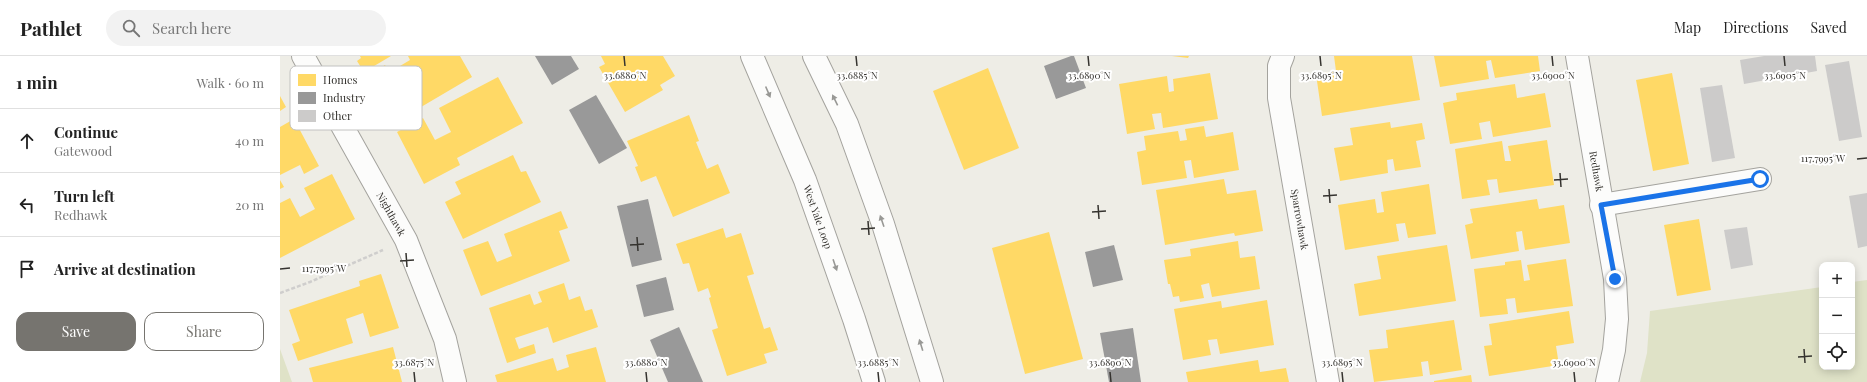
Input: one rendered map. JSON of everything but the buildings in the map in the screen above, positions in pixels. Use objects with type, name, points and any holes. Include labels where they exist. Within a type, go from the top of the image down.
[{"type":"street","name":"Nighthawk","points":[[303,56],[309,66]]},
{"type":"street","name":"West Yale Loop","points":[[752,56],[806,180],[874,382]]},
{"type":"street","points":[[814,56],[847,124],[883,224],[932,382]]},
{"type":"street","name":"Sparrowhawk","points":[[1283,56],[1279,66],[1279,98],[1328,382]]},
{"type":"street","name":"Redhawk","points":[[1576,56],[1615,279],[1617,319],[1614,350],[1608,382]]},
{"type":"street","name":"Nighthawk","points":[[344,130],[406,240],[445,340],[455,382]]},
{"type":"street","points":[[1601,205],[1760,179]]},
{"type":"path","points":[[280,293],[310,282],[406,240]]},
{"type":"green space","points":[[1867,280],[1867,382],[1640,382],[1647,353],[1650,311],[1819,287],[1819,370],[1855,370],[1855,282]]},
{"type":"green space","points":[[280,349],[292,382],[280,382]]},
{"type":"route","points":[[1615,279],[1601,205],[1760,179]]}]
